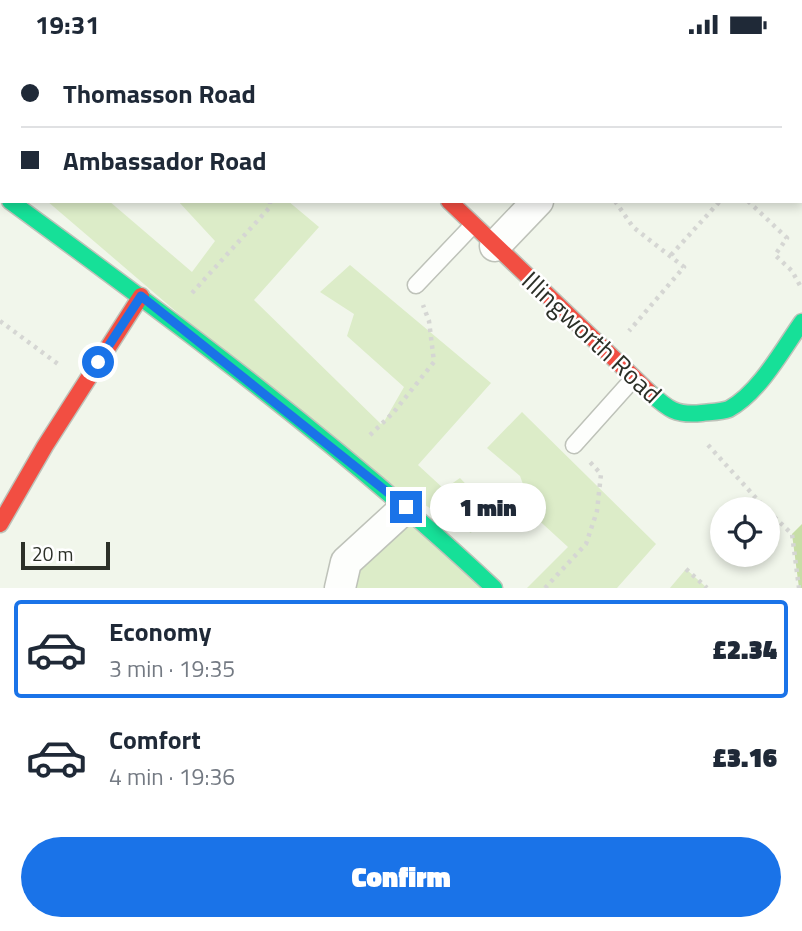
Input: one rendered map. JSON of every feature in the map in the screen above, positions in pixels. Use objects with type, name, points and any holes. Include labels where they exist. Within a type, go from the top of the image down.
[{"type":"street","points":[[13,203],[141,296],[346,457],[406,507],[494,588]]},
{"type":"street","name":"Illingworth Road","points":[[451,203],[608,355],[660,402],[682,415],[727,409],[747,395],[802,322]]},
{"type":"street","points":[[495,246],[536,203]]},
{"type":"street","points":[[0,524],[84,384],[141,296]]},
{"type":"street","points":[[340,588],[346,562],[406,507]]},
{"type":"lane","points":[[416,285],[473,225]]},
{"type":"lane","points":[[574,445],[635,378]]},
{"type":"path","points":[[169,318],[270,207],[270,203]]},
{"type":"path","points":[[608,355],[684,267],[633,227],[616,203]]},
{"type":"path","points":[[671,255],[718,203]]},
{"type":"path","points":[[750,203],[787,238],[775,255],[792,271],[802,290]]},
{"type":"path","points":[[346,457],[393,413],[435,362],[429,321],[416,285]]},
{"type":"path","points":[[0,321],[84,384]]},
{"type":"path","points":[[682,415],[755,497]]},
{"type":"path","points":[[545,588],[586,544],[597,511],[601,474],[574,445]]},
{"type":"path","points":[[780,522],[792,534],[799,588]]},
{"type":"path","points":[[686,569],[707,588]]},
{"type":"green space","points":[[49,203],[111,203],[192,272],[215,241],[180,203],[290,203],[319,227],[254,300],[381,424],[404,387],[347,336],[354,314],[320,292],[350,265],[491,383],[418,465],[444,489],[460,478],[483,502],[471,533],[346,457]]},
{"type":"green space","points":[[522,412],[656,544],[617,588],[527,588],[568,547],[532,514],[534,493],[524,487],[520,476],[487,448]]},
{"type":"green space","points":[[406,507],[494,588],[340,588]]},
{"type":"green space","points":[[802,524],[802,588],[799,588],[792,534]]},
{"type":"green space","points":[[686,569],[707,588],[670,588]]},
{"type":"traffic: fast","points":[[13,203],[319,435],[494,588]]},
{"type":"traffic: fast","points":[[649,392],[667,407],[679,412],[693,414],[729,409],[760,382],[802,322]]},
{"type":"traffic: jam","points":[[451,203],[649,392]]},
{"type":"traffic: jam","points":[[0,524],[45,446],[141,296]]},
{"type":"route","points":[[98,362],[141,296],[406,507]]}]
